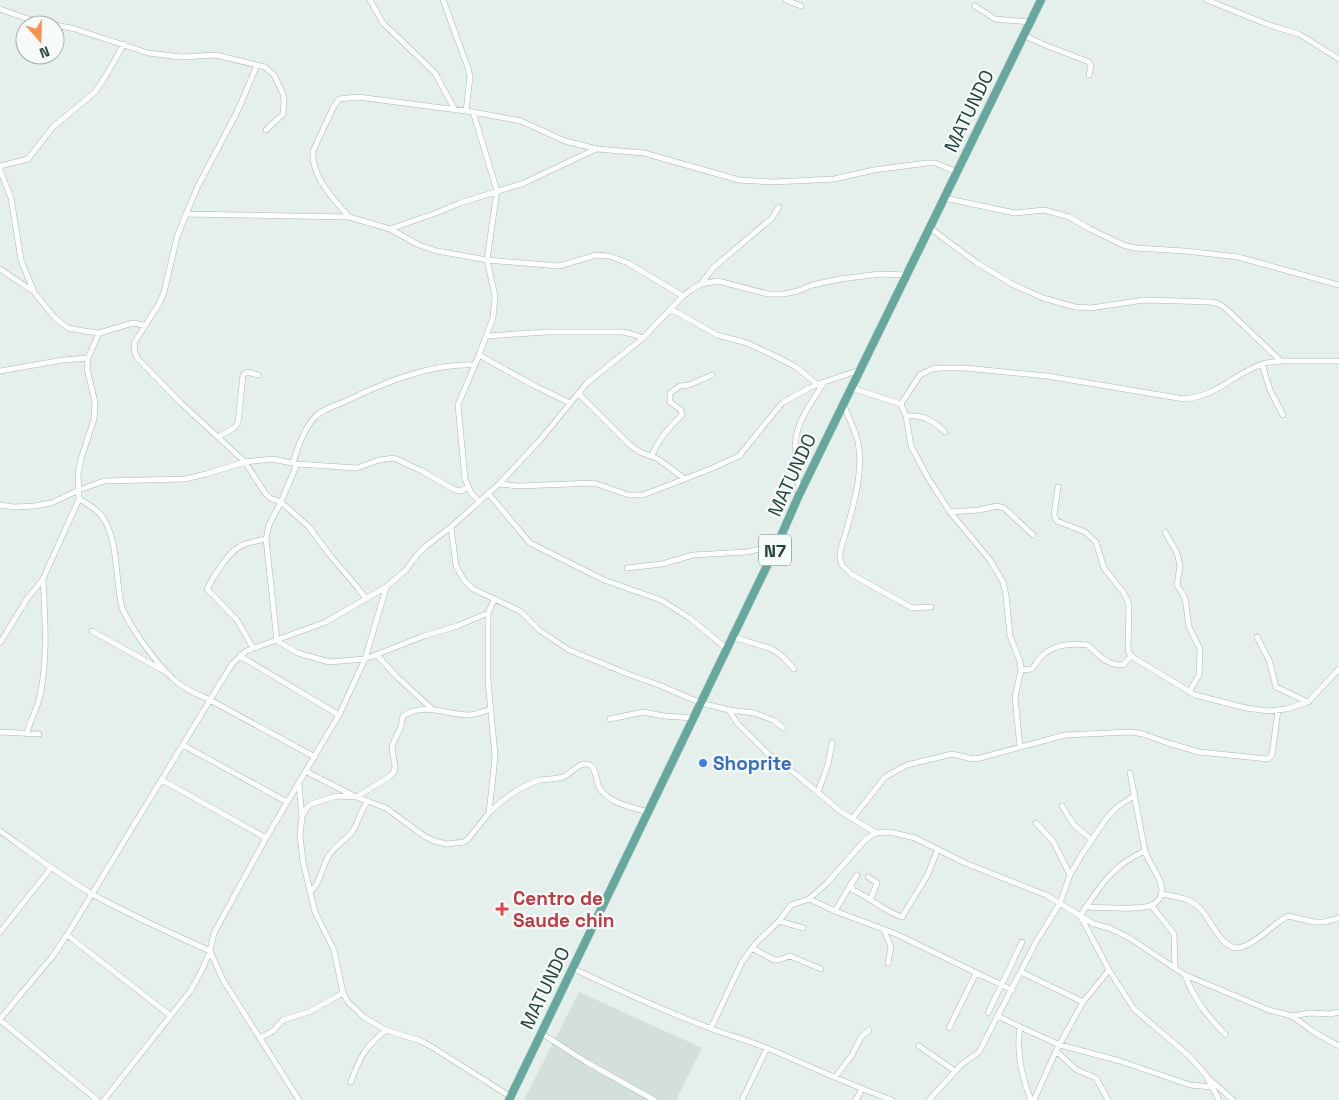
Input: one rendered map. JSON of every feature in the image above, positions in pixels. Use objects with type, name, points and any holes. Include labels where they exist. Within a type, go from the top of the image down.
[{"type":"main road","name":"MATUNDO","points":[[510,1098],[860,370],[1041,0]]},
{"type":"street","points":[[370,0],[383,23],[435,73],[455,110]]},
{"type":"street","points":[[443,0],[470,77],[466,111]]},
{"type":"street","points":[[786,0],[801,6]]},
{"type":"street","points":[[1208,0],[1270,25],[1299,34],[1339,59]]},
{"type":"street","points":[[975,6],[996,19],[1029,22]]},
{"type":"street","points":[[0,9],[28,19],[75,29],[164,56],[216,55],[265,67],[274,75],[284,98],[283,114],[266,130]]},
{"type":"street","points":[[1023,35],[1089,62],[1091,66],[1089,75]]},
{"type":"street","points":[[124,44],[106,77],[95,92],[53,127],[28,159],[0,168],[11,198],[20,260],[34,292],[54,317],[68,328],[99,333],[133,323],[144,325]]},
{"type":"street","points":[[257,65],[238,110],[198,186],[186,214],[164,292],[159,304],[134,343],[135,354],[182,404],[245,462],[265,494],[281,502],[299,516],[366,599]]},
{"type":"street","points":[[349,218],[327,190],[313,159],[313,151],[337,101],[343,98],[358,97],[473,112],[521,121],[565,141],[597,149],[644,153],[738,180],[774,182],[834,179],[874,170],[927,162],[935,163],[957,172]]},
{"type":"street","points":[[473,112],[496,191],[486,260],[495,296],[493,318],[458,405],[464,479],[479,501]]},
{"type":"street","points":[[390,229],[436,214],[460,203],[524,183],[597,149]]},
{"type":"street","points":[[944,198],[1015,213],[1044,210],[1069,217],[1098,233],[1135,248],[1238,257],[1339,285]]},
{"type":"street","points":[[97,1100],[0,1019],[52,957],[93,894],[232,664],[240,656],[253,648],[326,622],[386,587],[406,570],[426,546],[451,527],[499,484],[540,440],[587,383],[642,338],[683,296],[701,284],[714,268],[772,218],[779,207]]},
{"type":"street","points":[[186,214],[349,218],[390,229],[419,245],[437,251],[486,260],[559,266],[596,255],[609,256],[628,262],[683,296]]},
{"type":"street","points":[[930,228],[978,264],[1012,284],[1043,298],[1074,307],[1091,308],[1144,300],[1211,302],[1219,304],[1281,361]]},
{"type":"street","points":[[0,269],[34,292]]},
{"type":"street","points":[[701,284],[718,281],[768,294],[784,294],[798,291],[812,284],[840,278],[880,274],[906,275]]},
{"type":"street","points":[[670,309],[717,335],[747,343],[777,357],[796,367],[818,385]]},
{"type":"street","points":[[487,336],[547,332],[622,332],[642,338]]},
{"type":"street","points":[[0,643],[42,579],[79,499],[78,474],[80,459],[94,419],[95,402],[87,369],[88,358],[99,333]]},
{"type":"street","points":[[479,355],[570,403]]},
{"type":"street","points":[[0,371],[63,360],[88,358]]},
{"type":"street","points":[[901,404],[920,375],[932,368],[965,368],[1047,376],[1184,399],[1198,398],[1211,393],[1262,364],[1281,361],[1339,361]]},
{"type":"street","points":[[277,641],[266,540],[269,525],[281,502],[302,437],[308,427],[314,419],[325,411],[354,397],[405,377],[458,364],[475,365]]},
{"type":"street","points":[[1262,364],[1272,395],[1283,415]]},
{"type":"street","points":[[499,484],[519,486],[594,483],[636,496],[664,488],[738,456],[782,403],[824,382],[860,370]]},
{"type":"street","points":[[218,437],[234,428],[238,423],[243,375],[247,372],[258,375]]},
{"type":"street","points":[[652,456],[661,436],[682,415],[682,410],[670,402],[670,393],[680,386],[689,385],[712,375]]},
{"type":"street","points":[[800,495],[796,435],[824,382]]},
{"type":"street","points":[[852,388],[901,404],[906,416],[913,451],[950,512],[990,560],[1003,582],[1010,636],[1019,656],[1021,670],[1015,697],[1020,747]]},
{"type":"street","points":[[578,393],[630,444],[640,452],[652,456],[685,479]]},
{"type":"street","points":[[844,406],[856,435],[859,452],[857,490],[840,552],[842,565],[851,574],[915,609],[931,607]]},
{"type":"street","points":[[906,416],[916,416],[932,420],[945,432]]},
{"type":"street","points":[[0,505],[14,507],[34,506],[51,503],[95,484],[113,480],[185,479],[245,462],[272,459],[295,463],[357,468],[379,460],[394,458],[455,490],[461,491],[468,487]]},
{"type":"street","points":[[1058,487],[1054,515],[1057,521],[1085,532],[1096,542],[1104,568],[1127,599],[1129,606],[1128,648],[1131,656],[1189,692],[1208,700],[1269,711],[1308,702],[1339,669]]},
{"type":"street","points":[[488,493],[527,541],[604,580],[661,600],[692,619],[727,649]]},
{"type":"street","points":[[79,499],[101,515],[109,529],[122,608],[126,618],[167,673],[192,692],[314,757]]},
{"type":"street","points":[[950,512],[979,510],[997,506],[1004,508],[1033,535]]},
{"type":"street","points":[[451,527],[456,566],[464,580],[474,589],[520,612],[538,630],[569,650],[701,703],[729,710],[760,714],[776,721],[783,728]]},
{"type":"street","points":[[1165,532],[1177,553],[1180,564],[1177,585],[1185,598],[1189,627],[1200,650],[1199,675],[1189,692]]},
{"type":"street","points":[[253,648],[236,620],[207,589],[231,553],[238,547],[266,540]]},
{"type":"street","points":[[627,568],[662,564],[692,554],[747,552],[777,545]]},
{"type":"street","points":[[27,733],[40,698],[45,654],[45,612],[42,579]]},
{"type":"street","points":[[104,1100],[191,990],[202,970],[210,951],[214,933],[286,802],[307,772],[340,715],[365,659],[386,587]]},
{"type":"street","points":[[489,813],[495,755],[488,681],[488,614],[494,600]]},
{"type":"street","points":[[277,641],[298,653],[329,662],[365,659],[488,614]]},
{"type":"street","points":[[92,631],[167,673]]},
{"type":"street","points":[[733,637],[772,649],[782,656],[794,669]]},
{"type":"street","points":[[1257,638],[1269,660],[1276,687],[1308,702]]},
{"type":"street","points":[[1021,670],[1032,669],[1041,656],[1053,648],[1070,644],[1088,645],[1097,656],[1117,665],[1123,665],[1131,656]]},
{"type":"street","points":[[378,655],[396,676],[431,708]]},
{"type":"street","points":[[240,656],[340,715]]},
{"type":"street","points":[[302,817],[311,804],[319,800],[336,796],[356,797],[380,784],[394,772],[392,748],[401,727],[403,716],[416,709],[431,708],[467,715],[490,709]]},
{"type":"street","points":[[729,710],[737,723],[768,754],[840,811],[876,833]]},
{"type":"street","points":[[852,818],[885,776],[907,765],[952,754],[973,759],[980,758],[1072,734],[1137,733],[1199,752],[1268,759],[1272,754],[1278,710]]},
{"type":"street","points":[[610,719],[643,712],[664,716],[694,718]]},
{"type":"street","points":[[0,732],[39,734]]},
{"type":"street","points":[[818,792],[828,764],[832,743]]},
{"type":"street","points":[[183,744],[286,802]]},
{"type":"street","points":[[307,772],[356,797],[386,808],[424,836],[447,844],[464,842],[468,839],[489,813],[518,789],[528,784],[564,776],[584,764],[594,769],[596,783],[605,794],[616,802],[648,812]]},
{"type":"street","points":[[1086,907],[1151,906],[1162,894],[1160,883],[1149,862],[1146,851],[1130,772]]},
{"type":"street","points":[[162,780],[266,838]]},
{"type":"street","points":[[299,784],[302,817],[300,835],[303,862],[316,912],[334,950],[343,993],[348,1002],[365,1018],[386,1030],[427,1044],[510,1098]]},
{"type":"street","points":[[929,1100],[963,1063],[978,1052],[1060,902],[1070,875],[1091,839],[1110,814],[1136,795]]},
{"type":"street","points":[[311,891],[316,888],[323,867],[332,851],[351,833],[360,812],[368,801]]},
{"type":"street","points":[[1062,806],[1074,825],[1091,839]]},
{"type":"street","points":[[1036,823],[1052,841],[1070,875]]},
{"type":"street","points":[[0,831],[51,868],[93,894],[210,951],[223,980],[299,1100]]},
{"type":"street","points":[[711,1028],[742,962],[752,948],[794,904],[809,899],[827,883],[866,839],[876,833],[890,832],[916,838],[965,863],[1046,895],[1094,924],[1110,928],[1128,937],[1185,976],[1269,1010],[1292,1016],[1314,1032],[1339,1046]]},
{"type":"street","points":[[851,884],[853,890],[871,898],[886,910],[901,918],[927,876],[938,849]]},
{"type":"street","points":[[1080,916],[1102,884],[1118,868],[1130,857],[1146,851]]},
{"type":"street","points":[[0,932],[51,868]]},
{"type":"street","points":[[835,911],[857,875]]},
{"type":"street","points":[[868,877],[877,883],[871,898]]},
{"type":"street","points":[[1162,894],[1194,903],[1200,908],[1226,944],[1235,948],[1242,947],[1288,916],[1314,922],[1324,922],[1339,918]]},
{"type":"street","points":[[809,899],[896,934],[1012,990]]},
{"type":"street","points":[[1151,906],[1174,934],[1175,968]]},
{"type":"street","points":[[1080,916],[1134,1009],[1189,1056],[1233,1100]]},
{"type":"street","points":[[779,920],[803,928]]},
{"type":"street","points":[[883,930],[891,947],[888,963]]},
{"type":"street","points":[[67,934],[171,1016]]},
{"type":"street","points":[[988,1013],[1022,942]]},
{"type":"street","points":[[752,948],[774,960],[790,956],[821,969]]},
{"type":"street","points":[[572,968],[618,990],[711,1028],[767,1048],[892,1100]]},
{"type":"street","points":[[1033,1100],[1082,1002],[1110,970]]},
{"type":"street","points":[[1021,972],[1082,1002]]},
{"type":"street","points":[[949,1028],[976,973]]},
{"type":"street","points":[[1185,976],[1191,992],[1200,1006],[1225,1034]]},
{"type":"street","points":[[260,1038],[273,1031],[283,1020],[309,1012],[343,993]]},
{"type":"street","points":[[1292,1016],[1339,1012]]},
{"type":"street","points":[[998,1016],[1060,1045],[1120,1061],[1190,1085],[1212,1087]]},
{"type":"street","points":[[1020,1027],[1018,1036],[1023,1078],[1033,1100]]},
{"type":"street","points":[[351,1082],[363,1053],[374,1039],[386,1030]]},
{"type":"street","points":[[836,1076],[852,1055],[861,1038],[869,1030]]},
{"type":"street","points":[[541,1034],[654,1100]]},
{"type":"street","points":[[919,1046],[955,1071]]},
{"type":"street","points":[[742,1100],[767,1048]]},
{"type":"street","points":[[1056,1051],[1077,1070],[1096,1078],[1108,1100]]},
{"type":"street","points":[[1206,1075],[1219,1100]]},
{"type":"street","points":[[856,1100],[862,1089]]},
{"type":"shaded area","points":[[579,992],[702,1048],[676,1100],[524,1100]]},
{"type":"place","name":"Shoprite","points":[[703,763]]},
{"type":"place","name":"Centro de Saude chin","points":[[502,909]]}]
